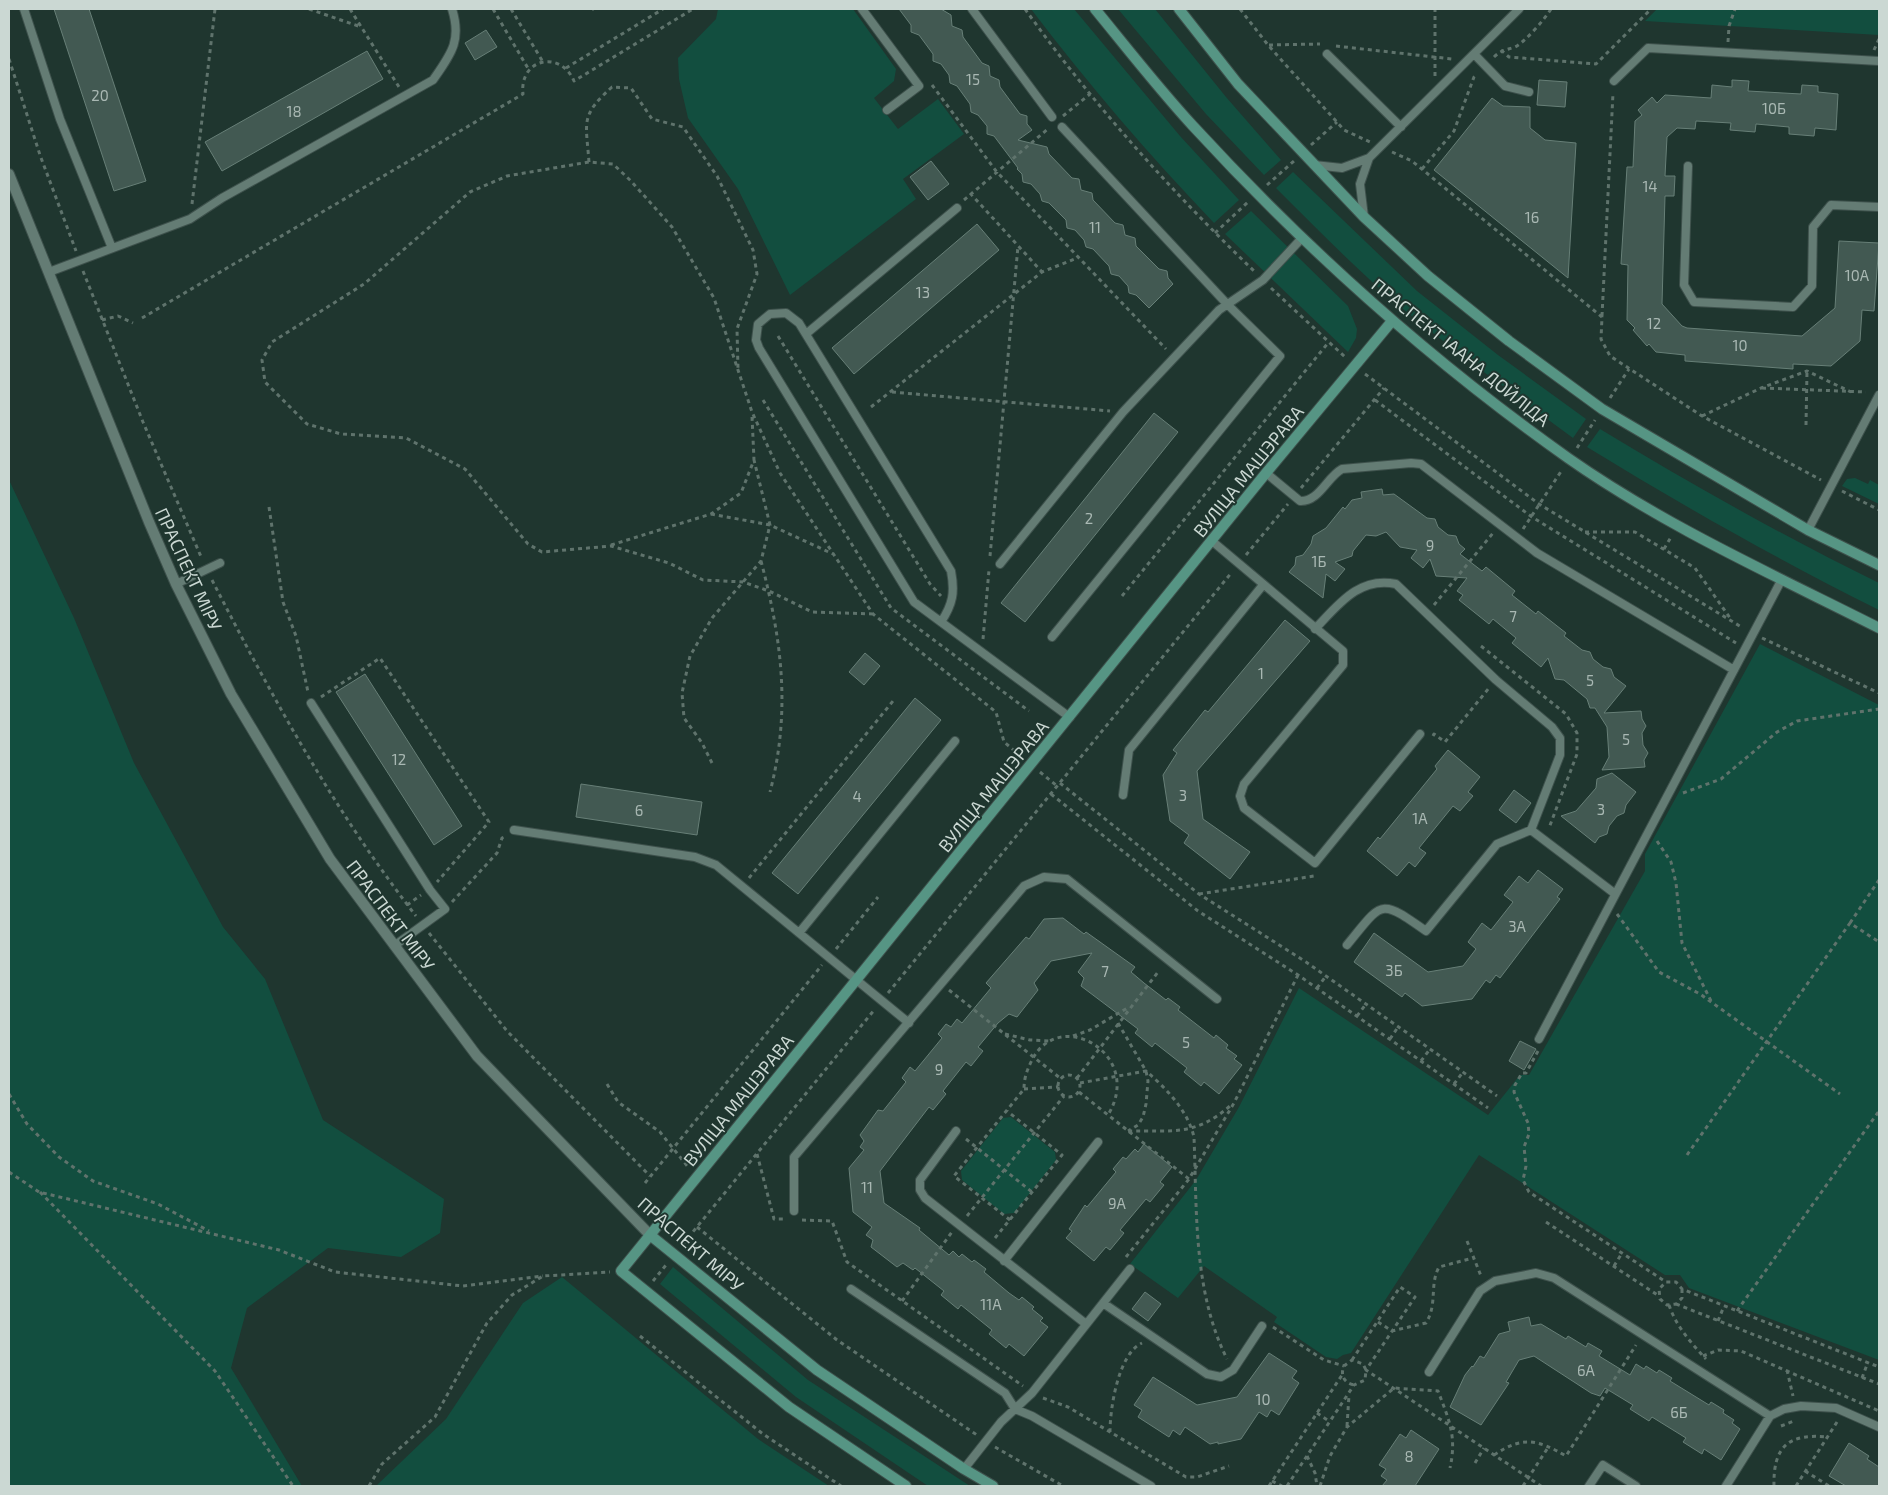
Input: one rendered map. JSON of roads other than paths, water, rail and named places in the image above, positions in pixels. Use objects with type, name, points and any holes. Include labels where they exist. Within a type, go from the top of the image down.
[{"type":"street","name":"ПРАСПЕКТ ІААНА ДОЙЛІДА","points":[[1095,9],[1192,125],[1302,238],[1392,321],[1474,387],[1570,459],[1678,526],[1879,628]]},
{"type":"street","points":[[1179,9],[1238,84],[1312,165],[1364,217],[1428,276],[1509,341],[1602,409],[1808,530],[1879,565]]},
{"type":"street","name":"ПРАСПЕКТ МІРУ","points":[[9,174],[149,522],[176,584],[236,702],[330,859],[394,946],[477,1056],[650,1235],[817,1370],[964,1469],[993,1486]]},
{"type":"street","name":"ВУЛІЦА МАШЭРАВА","points":[[906,1486],[788,1407],[621,1271],[1266,473],[1392,321]]},
{"type":"lane","points":[[24,9],[60,119],[112,248]]},
{"type":"lane","points":[[49,272],[190,219],[230,194],[433,80],[453,51],[456,22],[452,9]]},
{"type":"lane","points":[[862,9],[919,86],[887,110]]},
{"type":"lane","points":[[972,9],[1056,122],[1228,304],[1280,356],[1052,636]]},
{"type":"lane","points":[[1364,217],[1360,184],[1370,158],[1519,9]]},
{"type":"lane","points":[[1614,81],[1648,48],[1879,61]]},
{"type":"lane","points":[[1327,54],[1401,127]]},
{"type":"lane","points":[[1474,54],[1505,86],[1529,92]]},
{"type":"lane","points":[[1312,165],[1342,168],[1370,158]]},
{"type":"lane","points":[[1688,166],[1684,285],[1694,302],[1793,307],[1812,286],[1813,227],[1831,205],[1879,207]]},
{"type":"lane","points":[[806,334],[957,208]]},
{"type":"lane","points":[[1000,564],[1123,412],[1219,310],[1263,280],[1302,238]]},
{"type":"lane","points":[[941,622],[950,608],[955,589],[951,571],[794,317],[778,312],[763,318],[758,324],[756,340],[914,602],[941,622],[982,652],[1070,717]]},
{"type":"lane","points":[[1808,530],[1879,394]]},
{"type":"lane","points":[[1266,473],[1300,501],[1307,501],[1314,497],[1334,474],[1342,469],[1411,462],[1421,464],[1536,553],[1734,670]]},
{"type":"lane","points":[[1212,542],[1343,651],[1343,665],[1244,784],[1240,796],[1244,808],[1315,863],[1420,734]]},
{"type":"lane","points":[[176,584],[220,563]]},
{"type":"lane","points":[[1539,1039],[1614,893],[1782,579]]},
{"type":"lane","points":[[1315,629],[1351,592],[1360,586],[1388,582],[1396,584],[1496,680],[1552,727],[1560,738],[1560,754],[1531,830],[1496,844],[1426,932],[1396,910],[1383,908],[1373,914],[1347,945]]},
{"type":"lane","points":[[1123,795],[1129,750],[1263,585]]},
{"type":"lane","points":[[310,704],[430,890],[445,910],[394,946]]},
{"type":"lane","points":[[799,933],[956,741]]},
{"type":"lane","points":[[514,830],[695,857],[716,865],[909,1023]]},
{"type":"lane","points":[[1531,830],[1614,893]]},
{"type":"lane","points":[[794,1211],[794,1157],[1024,886],[1044,877],[1067,879],[1217,999]]},
{"type":"lane","points":[[956,1131],[920,1180],[920,1190],[925,1198],[1086,1324]]},
{"type":"lane","points":[[1004,1261],[1098,1142]]},
{"type":"lane","points":[[964,1469],[986,1441],[1032,1393],[1130,1269]]},
{"type":"lane","points":[[1429,1372],[1480,1291],[1495,1281],[1536,1273],[1554,1278],[1770,1416]]},
{"type":"lane","points":[[852,1289],[1005,1393],[1015,1409],[1032,1416],[1151,1486]]},
{"type":"lane","points":[[1103,1303],[1206,1374],[1221,1377],[1233,1370],[1266,1325]]},
{"type":"lane","points":[[1726,1486],[1770,1416],[1784,1410],[1801,1406],[1836,1408],[1879,1426]]},
{"type":"lane","points":[[1588,1486],[1602,1465],[1636,1486]]}]
